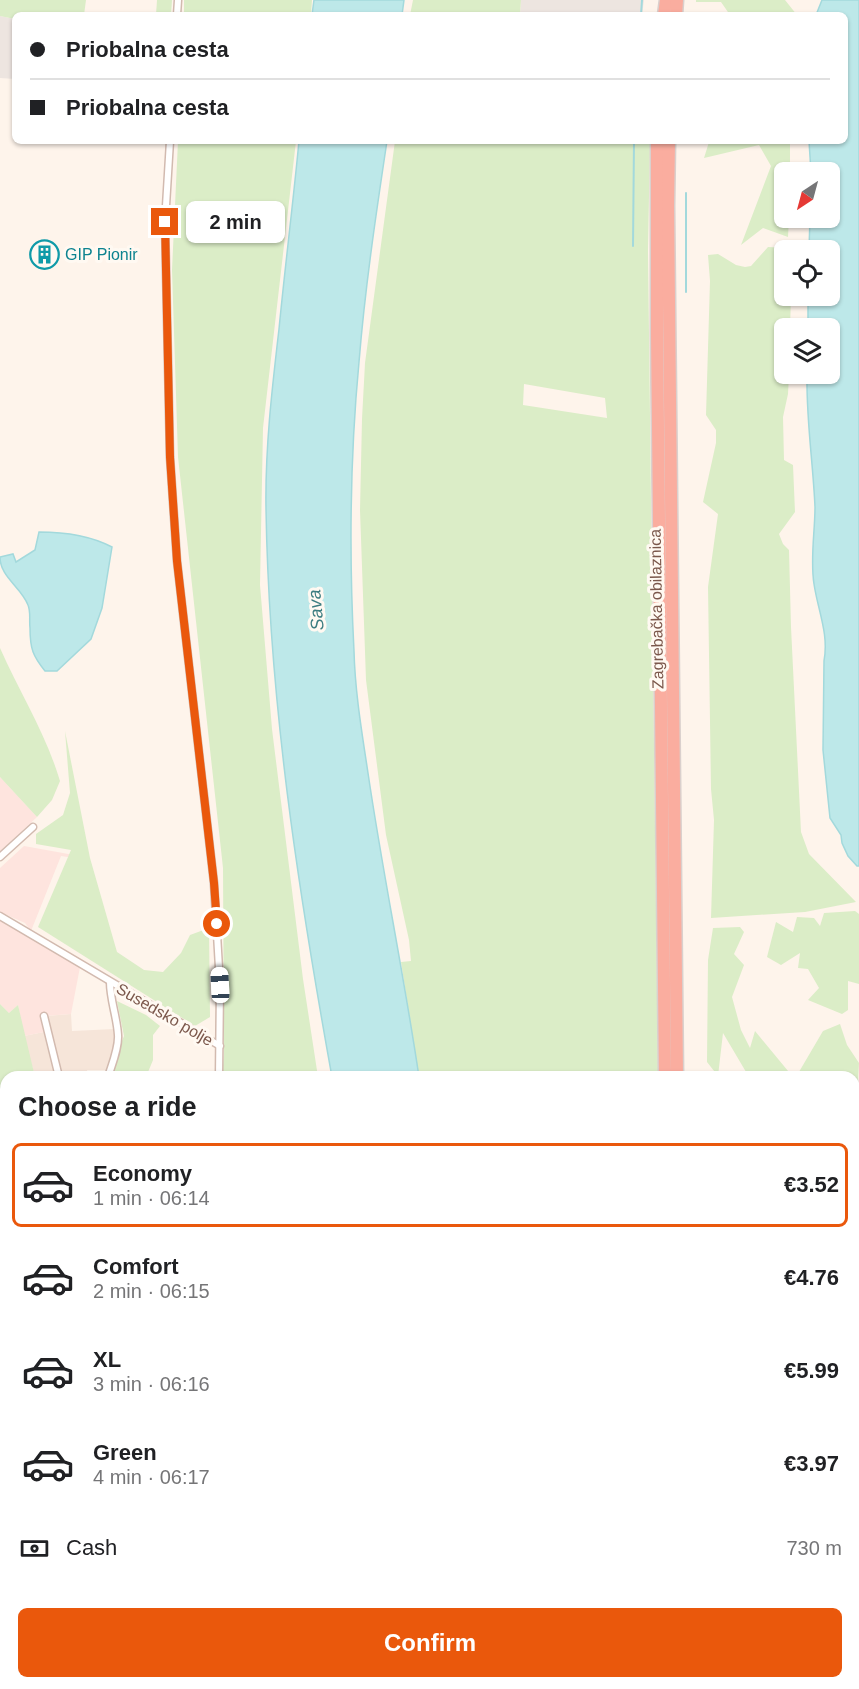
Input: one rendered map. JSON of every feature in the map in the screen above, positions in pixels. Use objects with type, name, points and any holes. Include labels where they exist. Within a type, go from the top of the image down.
[{"type":"highway","name":"Zagrebačka obilaznica","points":[[657,144],[665,1071]]},
{"type":"highway","name":"Zagrebačka obilaznica","points":[[669,144],[677,1071]]},
{"type":"street","points":[[170,144],[165,222],[170,457],[177,561],[214,883],[220,985],[219,1071]]},
{"type":"street","points":[[0,857],[33,827]]},
{"type":"street","name":"Susedsko polje","points":[[0,916],[220,1046]]},
{"type":"street","name":"Susedsko polje","points":[[110,982],[118,1041],[110,1071]]},
{"type":"street","points":[[44,1016],[58,1071]]},
{"type":"shaded area","points":[[521,0],[644,0],[642,12],[520,12]]},
{"type":"shaded area","points":[[0,16],[12,18],[12,79],[0,78]]},
{"type":"shaded area","points":[[0,777],[37,817],[0,851]]},
{"type":"shaded area","points":[[24,846],[74,855],[74,858],[61,856],[31,931],[25,923],[0,912],[0,868]]},
{"type":"shaded area","points":[[0,919],[80,967],[71,1014],[44,1016],[49,1031],[24,1036],[18,1005],[9,1013],[0,1004]]},
{"type":"shaded area","points":[[71,1014],[72,1031],[115,1029],[114,1052],[108,1070],[33,1071],[24,1036],[49,1031],[46,1016]]},
{"type":"green space","points":[[0,0],[86,0],[84,12],[12,12],[12,18],[0,16]]},
{"type":"green space","points":[[157,0],[172,0],[171,12],[156,12]]},
{"type":"green space","points":[[184,0],[312,0],[311,12],[184,12]]},
{"type":"green space","points":[[413,0],[521,0],[520,12],[411,12]]},
{"type":"green space","points":[[696,0],[785,0],[795,12],[728,12],[721,2],[696,2]]},
{"type":"green space","points":[[178,144],[296,144],[263,428],[260,585],[272,729],[303,979],[317,1071],[223,1071],[223,868],[178,457],[172,270]]},
{"type":"green space","points":[[395,144],[650,144],[648,251],[658,1071],[418,1071],[401,962],[411,961],[409,940],[386,835],[366,680],[360,510],[365,363]],"holes":[[[524,384],[605,398],[607,418],[523,405]]]},
{"type":"green space","points":[[708,144],[790,144],[790,162],[774,162],[774,228],[788,228],[788,237],[763,228],[741,245],[771,166],[759,145],[704,158]]},
{"type":"green space","points":[[768,247],[774,247],[774,306],[791,306],[790,318],[774,318],[774,384],[788,384],[783,417],[784,460],[793,465],[795,512],[779,534],[783,544],[789,550],[801,832],[809,854],[856,902],[805,912],[711,918],[714,820],[711,789],[708,587],[718,514],[703,502],[716,443],[716,430],[706,415],[710,281],[708,255],[718,254],[736,265],[751,266]]},
{"type":"green space","points":[[0,648],[40,730],[60,781],[52,800],[37,817],[0,777]]},
{"type":"green space","points":[[65,731],[90,858],[117,952],[144,970],[163,972],[181,953],[190,935],[209,928],[210,1017],[195,1026],[38,927],[71,850],[36,844],[36,834],[63,815],[70,793]]},
{"type":"green space","points":[[855,911],[859,914],[859,984],[848,981],[848,1010],[842,1014],[808,1000],[819,988],[808,969],[798,968],[800,953],[781,965],[767,957],[776,922],[793,932],[797,917],[814,918],[820,926],[824,913]]},
{"type":"green space","points":[[740,927],[744,932],[734,954],[744,965],[732,997],[741,1030],[750,1048],[755,1031],[788,1071],[745,1071],[723,1033],[719,1071],[714,1071],[707,1062],[708,960],[713,928]]},
{"type":"green space","points":[[117,1001],[146,1015],[160,1026],[153,1035],[153,1060],[148,1071],[110,1071],[124,1036]]},
{"type":"green space","points":[[0,1004],[9,1013],[18,1005],[34,1071],[0,1071]]},
{"type":"green space","points":[[840,1024],[847,1045],[859,1063],[859,1071],[800,1071],[823,1031]]},
{"type":"water","points":[[314,0],[404,0],[402,12],[312,12]]},
{"type":"water","points":[[822,0],[859,0],[859,866],[848,856],[841,835],[830,818],[823,750],[825,641],[812,565],[815,507],[807,384],[840,384],[840,318],[808,318],[808,306],[840,306],[840,240],[809,240],[810,228],[840,228],[840,162],[810,162],[809,144],[848,144],[848,12],[817,12]]},
{"type":"water","name":"Sava","points":[[299,144],[387,144],[361,334],[356,398],[351,506],[352,615],[361,728],[418,1071],[331,1071],[297,865],[279,723],[268,581],[266,509],[272,396]]},
{"type":"water","points":[[39,532],[77,535],[112,547],[102,608],[91,639],[57,671],[45,671],[35,656],[31,641],[28,605],[3,570],[0,557],[13,554],[16,562],[35,550]]},
{"type":"waterway","points":[[641,12],[642,0]]},
{"type":"waterway","points":[[633,246],[634,144]]},
{"type":"waterway","points":[[686,193],[686,292]]},
{"type":"place","name":"GIP Pionir","points":[[44,254]]},
{"type":"route","points":[[165,222],[170,457],[177,561],[217,924]]}]
